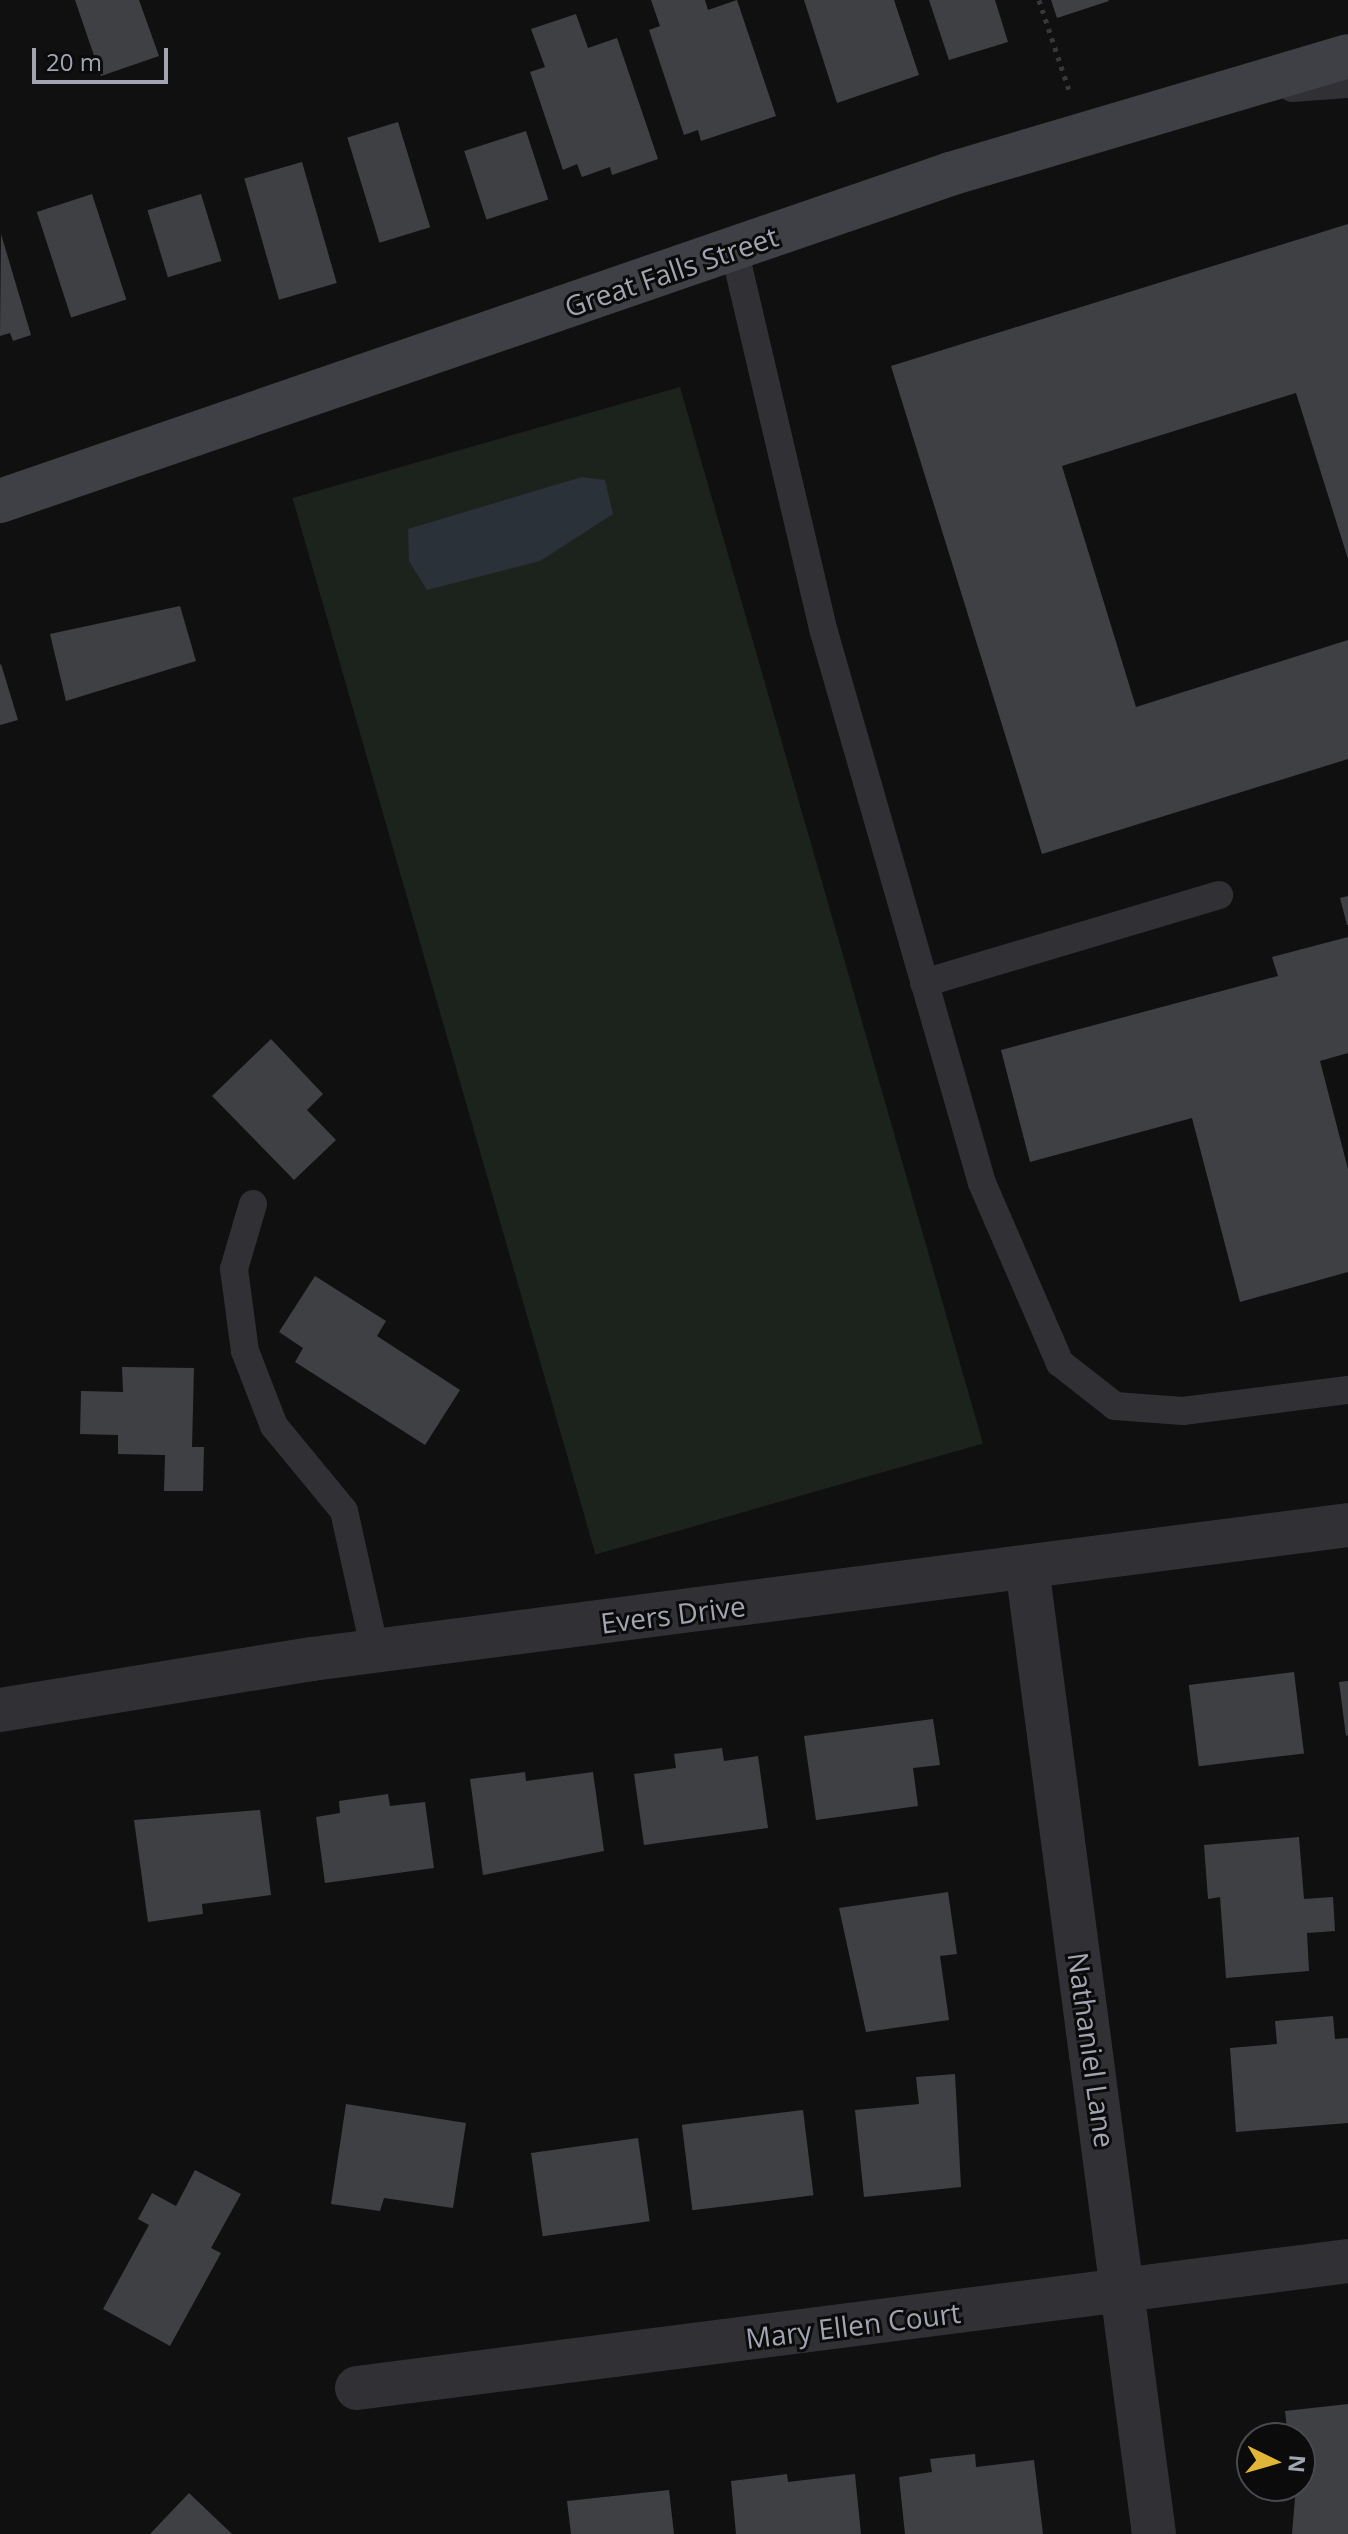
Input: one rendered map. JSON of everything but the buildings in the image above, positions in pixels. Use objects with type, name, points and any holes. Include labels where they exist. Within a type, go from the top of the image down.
[{"type":"main road","name":"Great Falls Street","points":[[0,501],[734,249],[1084,135],[1227,96],[1348,56]]},
{"type":"street","name":"Evers Drive","points":[[0,1710],[375,1651],[1348,1525]]},
{"type":"street","name":"Nathaniel Lane","points":[[1027,1567],[1154,2534]]},
{"type":"street","name":"Mary Ellen Court","points":[[357,2388],[1348,2261]]},
{"type":"lane","points":[[1227,96],[1348,84]]},
{"type":"lane","points":[[734,249],[824,632],[982,1183],[1060,1363],[1115,1406],[1183,1411],[1348,1390]]},
{"type":"lane","points":[[924,983],[1219,895]]},
{"type":"lane","points":[[253,1204],[234,1269],[245,1351],[274,1426],[344,1511],[375,1651]]},
{"type":"path","points":[[1039,0],[1084,135]]},
{"type":"shaded area","points":[[680,387],[983,1443],[596,1555],[293,498]]},
{"type":"shaded area","points":[[582,477],[605,480],[613,514],[540,561],[427,590],[409,561],[408,529]]}]
